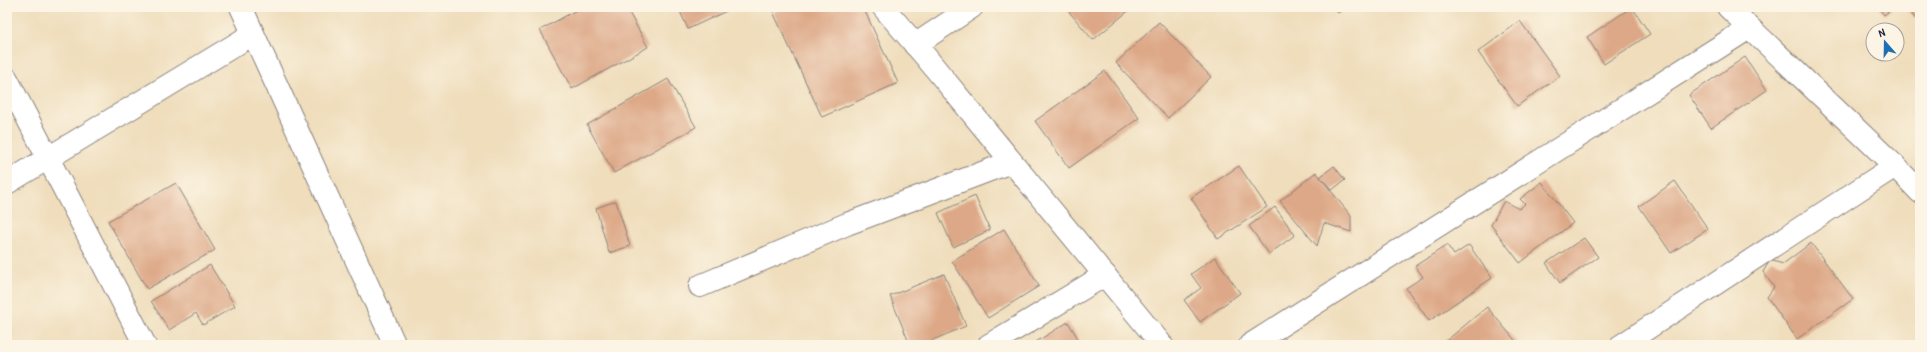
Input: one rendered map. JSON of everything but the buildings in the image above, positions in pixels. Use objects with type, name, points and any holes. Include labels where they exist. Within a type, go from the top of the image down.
[{"type":"street","points":[[241,7],[395,345]]},
{"type":"street","points":[[883,7],[1162,345]]},
{"type":"street","points":[[915,45],[972,7]]},
{"type":"street","points":[[1728,7],[1895,166],[1920,192]]},
{"type":"street","points":[[1250,345],[1749,28]]},
{"type":"street","points":[[7,183],[253,34]]},
{"type":"street","points":[[7,79],[145,345]]},
{"type":"street","points":[[700,286],[847,224],[1012,162]]},
{"type":"street","points":[[1622,345],[1895,166]]},
{"type":"street","points":[[989,345],[1105,275]]}]
